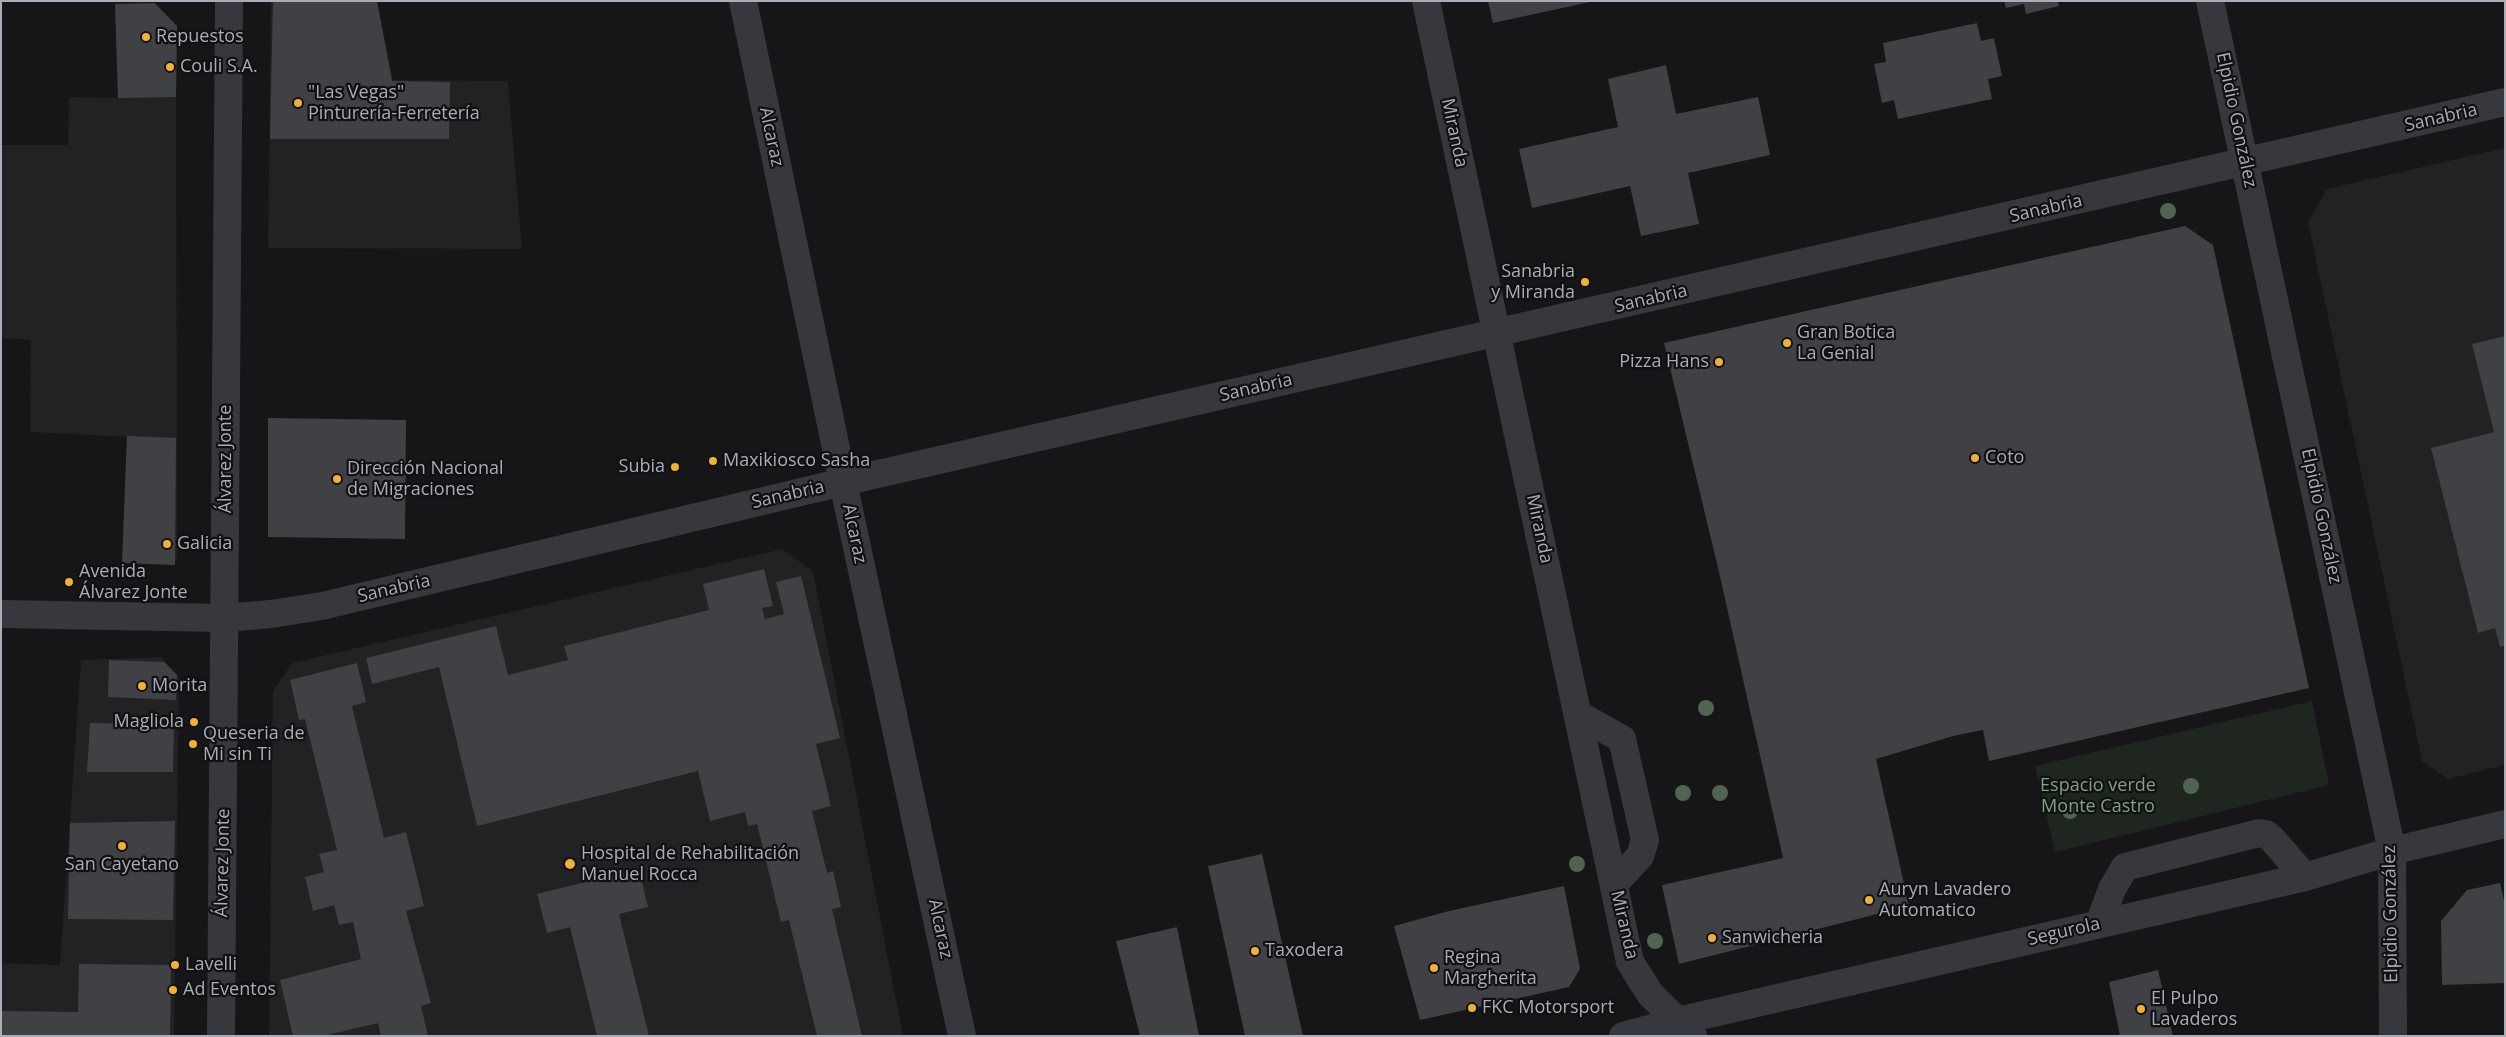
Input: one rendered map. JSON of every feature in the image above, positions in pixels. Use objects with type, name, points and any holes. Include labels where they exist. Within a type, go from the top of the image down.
[{"type":"street","name":"Álvarez Jonte","points":[[221,1036],[229,1]]},
{"type":"street","name":"Alcaraz","points":[[743,1],[843,482],[962,1036]]},
{"type":"street","name":"Miranda","points":[[1426,1],[1496,333],[1580,715],[1630,962],[1650,994],[1686,1028]]},
{"type":"street","name":"Elpidio González","points":[[2210,1],[2392,851],[2393,1036]]},
{"type":"street","name":"Sanabria","points":[[1,614],[225,618],[271,614],[322,606],[843,482],[2245,163],[2505,102]]},
{"type":"street","points":[[1580,715],[1622,739],[1646,840],[1640,856],[1614,884]]},
{"type":"street","name":"Segurola","points":[[1623,1036],[1686,1028],[2099,924],[2305,877],[2392,851],[2505,824]]},
{"type":"street","points":[[2099,924],[2112,889],[2125,867],[2258,833],[2266,834],[2273,840],[2305,877]]},
{"type":"shaded area","points":[[271,1],[377,1],[393,80],[508,81],[522,249],[268,248]]},
{"type":"shaded area","points":[[156,3],[176,25],[177,558],[174,565],[122,563],[127,437],[30,432],[31,340],[1,338],[1,145],[68,145],[69,97],[118,98],[115,4]]},
{"type":"shaded area","points":[[2505,148],[2505,765],[2448,779],[2422,761],[2308,222],[2327,189]]},
{"type":"shaded area","name":"Hospital de Rehabilitación Manuel Rocca","points":[[782,549],[813,571],[903,1036],[269,1036],[273,691],[292,663]]},
{"type":"shaded area","points":[[161,657],[179,677],[174,1036],[1,1036],[1,963],[60,965],[81,660]]},
{"type":"green space","name":"Espacio verde Monte Castro","points":[[2312,701],[2329,785],[2055,852],[2035,766]]},
{"type":"building","points":[[273,1],[377,1],[392,81],[450,82],[449,139],[270,139]]},
{"type":"building","points":[[1488,1],[1590,1],[1590,2],[1493,23]]},
{"type":"building","points":[[2004,1],[2058,1],[2059,6],[2026,14],[2024,4],[2006,8]]},
{"type":"building","points":[[154,3],[177,26],[176,97],[118,98],[115,4]]},
{"type":"building","points":[[1977,23],[1981,41],[1994,38],[2002,76],[1988,79],[1992,99],[1898,119],[1894,100],[1882,103],[1874,64],[1886,62],[1883,43]]},
{"type":"building","points":[[1666,65],[1676,114],[1758,97],[1770,155],[1688,173],[1699,224],[1641,236],[1630,186],[1532,208],[1519,149],[1618,127],[1608,79]]},
{"type":"building","name":"Coto","points":[[2185,226],[2213,245],[2309,688],[1989,761],[1983,730],[1953,736],[1876,759],[1909,906],[1679,964],[1662,885],[1783,858],[1719,572],[1664,343]]},
{"type":"building","points":[[2505,336],[2505,646],[2500,647],[2495,628],[2478,633],[2431,448],[2494,432],[2472,344]]},
{"type":"building","name":"Dirección Nacional de Migraciones","points":[[268,418],[406,420],[405,539],[268,537]]},
{"type":"building","points":[[127,436],[176,438],[175,565],[122,563]]},
{"type":"building","points":[[764,569],[773,606],[762,608],[765,619],[784,614],[776,582],[801,576],[840,738],[816,744],[831,806],[812,811],[827,873],[833,871],[841,907],[832,909],[862,1036],[817,1036],[789,920],[781,922],[757,824],[748,826],[745,812],[710,821],[698,771],[477,826],[439,667],[372,684],[366,658],[496,626],[508,675],[568,660],[564,646],[709,610],[703,584]]},
{"type":"building","name":"Morita","points":[[109,660],[164,662],[177,675],[176,700],[108,697]]},
{"type":"building","points":[[357,663],[366,702],[352,706],[384,838],[406,832],[424,906],[406,911],[431,1003],[421,1006],[428,1036],[381,1036],[378,1023],[323,1036],[293,1036],[280,980],[361,959],[353,922],[339,925],[334,905],[313,911],[305,877],[324,872],[319,854],[337,850],[305,719],[299,720],[290,680]]},
{"type":"building","points":[[90,723],[174,724],[173,772],[87,772]]},
{"type":"building","points":[[175,821],[173,920],[68,919],[70,823]]},
{"type":"building","name":"Taxodera","points":[[1262,854],[1303,1036],[1245,1036],[1208,866]]},
{"type":"building","points":[[639,869],[648,907],[619,914],[649,1036],[597,1036],[570,927],[547,933],[537,894]]},
{"type":"building","points":[[2500,883],[2505,905],[2505,983],[2442,985],[2441,921],[2467,890]]},
{"type":"building","points":[[1564,886],[1580,969],[1569,987],[1420,1020],[1394,926],[1449,911]]},
{"type":"building","points":[[1177,927],[1199,1036],[1140,1036],[1116,941]]},
{"type":"building","points":[[79,964],[171,965],[170,1036],[1,1036],[1,1011],[78,1012]]},
{"type":"building","name":"El Pulpo Lavaderos","points":[[2158,970],[2173,1036],[2120,1036],[2109,982]]},
{"type":"place","name":"Repuestos","points":[[146,37]]},
{"type":"place","name":"Couli S.A.","points":[[170,67]]},
{"type":"place","name":"\"Las Vegas\" Pinturería-Ferretería","points":[[298,103]]},
{"type":"place","name":"Sanabria y Miranda","points":[[1585,282]]},
{"type":"place","name":"Gran Botica La Genial","points":[[1787,343]]},
{"type":"place","name":"Pizza Hans","points":[[1719,362]]},
{"type":"place","name":"Coto","points":[[1975,458]]},
{"type":"place","name":"Maxikiosco Sasha","points":[[713,461]]},
{"type":"place","name":"Subia","points":[[675,467]]},
{"type":"place","name":"Dirección Nacional de Migraciones","points":[[337,479]]},
{"type":"place","name":"Galicia","points":[[167,544]]},
{"type":"place","name":"Avenida Álvarez Jonte","points":[[69,582]]},
{"type":"place","name":"Morita","points":[[142,686]]},
{"type":"place","name":"Magliola","points":[[194,722]]},
{"type":"place","name":"Queseria de Mi sin Ti","points":[[193,744]]},
{"type":"place","name":"San Cayetano","points":[[122,846]]},
{"type":"place","name":"Hospital de Rehabilitación Manuel Rocca","points":[[570,864]]},
{"type":"place","name":"Auryn Lavadero Automatico","points":[[1869,900]]},
{"type":"place","name":"Sanwicheria","points":[[1712,938]]},
{"type":"place","name":"Taxodera","points":[[1255,951]]},
{"type":"place","name":"Lavelli","points":[[175,965]]},
{"type":"place","name":"Regina Margherita","points":[[1434,968]]},
{"type":"place","name":"Ad Eventos","points":[[173,990]]},
{"type":"place","name":"FKC Motorsport","points":[[1472,1008]]},
{"type":"place","name":"El Pulpo Lavaderos","points":[[2141,1009]]}]
